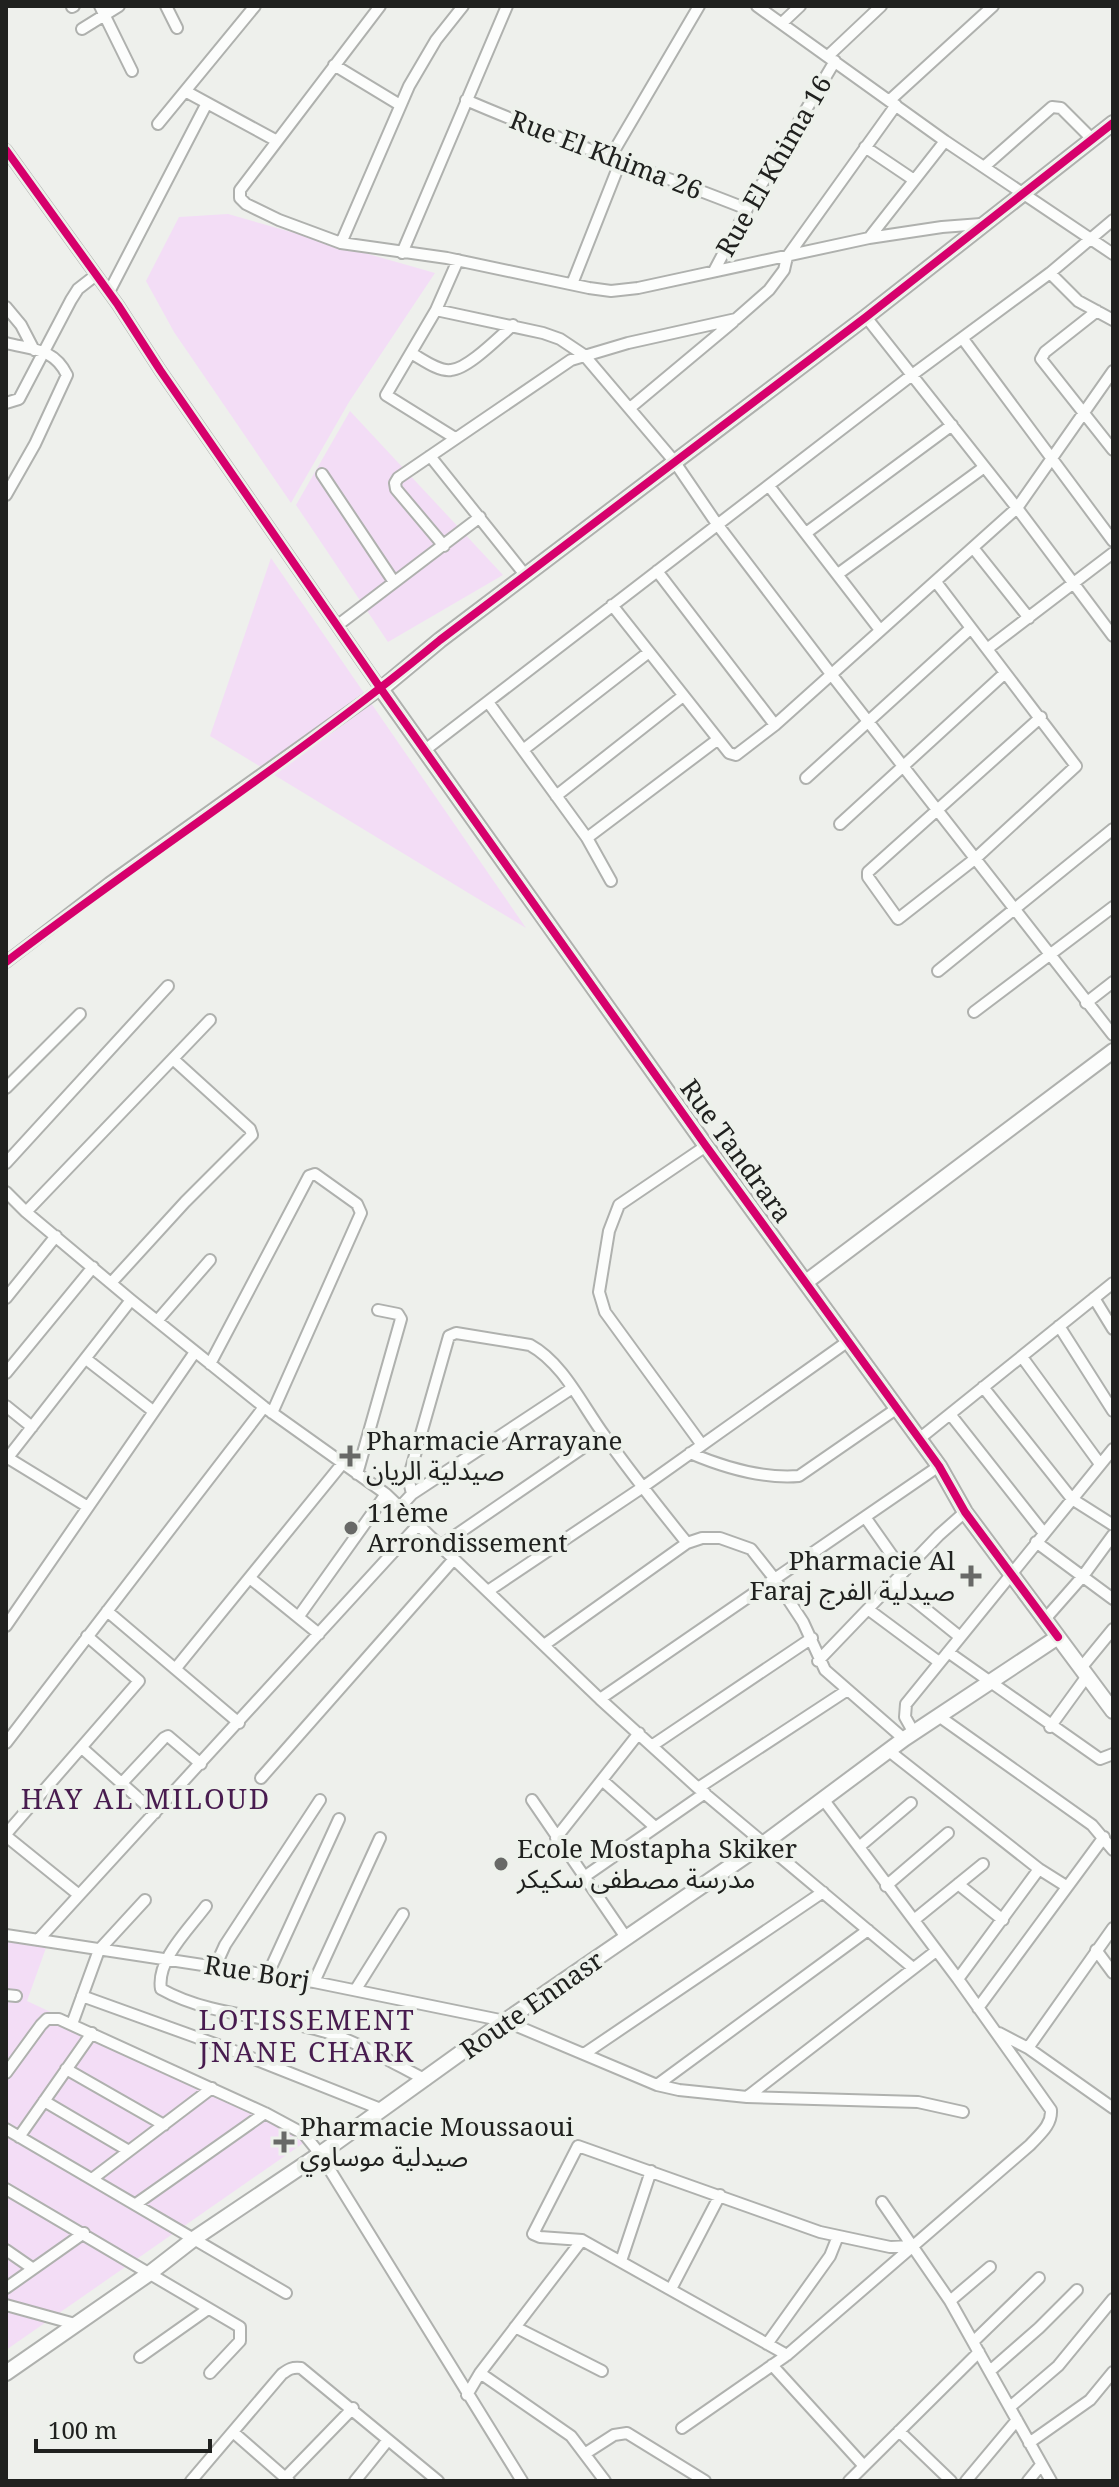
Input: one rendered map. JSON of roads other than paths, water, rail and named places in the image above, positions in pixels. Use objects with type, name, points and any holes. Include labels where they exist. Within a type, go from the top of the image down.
[{"type":"street","points":[[82,29],[102,11],[119,6]]},
{"type":"street","points":[[166,6],[177,28]]},
{"type":"street","points":[[158,124],[255,6]]},
{"type":"street","points":[[380,6],[240,190],[240,198],[246,204],[341,243],[458,260],[600,290],[622,291],[869,238],[981,224]]},
{"type":"street","points":[[341,243],[421,63],[463,6]]},
{"type":"street","points":[[402,253],[507,6]]},
{"type":"street","points":[[572,284],[616,158],[699,6]]},
{"type":"street","points":[[757,6],[945,141],[1113,254]]},
{"type":"street","points":[[782,23],[800,6]]},
{"type":"street","name":"Rue El Khima 16","points":[[714,271],[831,58],[881,6]]},
{"type":"street","points":[[630,408],[769,290],[784,270],[787,257],[893,102],[993,6]]},
{"type":"street","points":[[102,11],[132,71]]},
{"type":"street","points":[[334,65],[400,105]]},
{"type":"street","points":[[185,91],[277,141]]},
{"type":"street","name":"Rue El Khima 26","points":[[466,100],[747,209]]},
{"type":"street","points":[[109,292],[207,103]]},
{"type":"street","points":[[985,166],[1052,107],[1061,108],[1092,139]]},
{"type":"street","points":[[6,962],[109,883],[381,689],[440,640],[866,317],[1113,123]]},
{"type":"street","points":[[869,238],[945,141]]},
{"type":"street","points":[[865,147],[914,180]]},
{"type":"street","points":[[6,150],[109,292],[381,689]]},
{"type":"street","points":[[425,750],[912,375],[1050,273],[1113,220]]},
{"type":"street","points":[[455,438],[386,395],[436,310],[458,260]]},
{"type":"street","points":[[1050,273],[1078,301],[1113,320]]},
{"type":"street","points":[[6,403],[19,399],[39,350],[78,289],[96,275]]},
{"type":"street","points":[[6,307],[39,350]]},
{"type":"street","points":[[436,310],[513,325],[560,339],[584,355],[674,461],[717,524],[831,674],[1113,1035]]},
{"type":"street","points":[[1097,311],[1041,358],[1113,450]]},
{"type":"street","points":[[866,317],[1017,508],[1113,636]]},
{"type":"street","points":[[444,546],[396,489],[395,483],[555,368],[584,355],[628,343],[736,319]]},
{"type":"street","points":[[411,353],[442,369],[453,370],[475,358],[513,325]]},
{"type":"street","points":[[963,339],[1113,541]]},
{"type":"street","points":[[6,343],[39,350],[58,359],[67,375],[35,444],[6,495]]},
{"type":"street","points":[[612,605],[732,756],[775,725],[1017,508],[1113,371]]},
{"type":"street","points":[[806,533],[952,425]]},
{"type":"street","points":[[430,456],[526,576]]},
{"type":"street","points":[[838,574],[983,468]]},
{"type":"street","points":[[322,474],[394,582]]},
{"type":"street","points":[[769,486],[880,630]]},
{"type":"street","points":[[338,625],[480,517]]},
{"type":"street","points":[[974,549],[1029,618]]},
{"type":"street","points":[[987,649],[1113,553]]},
{"type":"street","points":[[657,571],[775,725]]},
{"type":"street","points":[[936,582],[1041,717],[1076,766],[976,858],[902,918],[896,917],[867,874],[1041,717]]},
{"type":"street","points":[[806,778],[970,629]]},
{"type":"street","points":[[523,750],[649,652]]},
{"type":"street","points":[[840,824],[1005,673]]},
{"type":"street","name":"Rue Tandrara","points":[[381,689],[706,1146],[939,1466],[965,1512],[1113,1711]]},
{"type":"street","points":[[556,796],[683,696]]},
{"type":"street","points":[[488,702],[587,838],[611,881]]},
{"type":"street","points":[[587,838],[717,740]]},
{"type":"street","points":[[938,971],[1113,829]]},
{"type":"street","points":[[974,1012],[1113,907]]},
{"type":"street","points":[[1086,1003],[1113,982]]},
{"type":"street","points":[[6,1163],[168,986]]},
{"type":"street","points":[[6,1088],[80,1014]]},
{"type":"street","points":[[26,1212],[210,1020]]},
{"type":"street","points":[[806,1282],[1113,1051]]},
{"type":"street","points":[[111,1283],[252,1135],[244,1123],[173,1059]]},
{"type":"street","points":[[702,1445],[605,1312],[599,1292],[609,1231],[619,1205],[706,1146]]},
{"type":"street","points":[[6,1743],[87,1636],[268,1410],[361,1213],[357,1204],[315,1174],[309,1176],[210,1364]]},
{"type":"street","points":[[6,1192],[210,1364],[268,1410],[386,1494],[701,1791],[913,1968]]},
{"type":"street","points":[[6,1298],[56,1236]]},
{"type":"street","points":[[157,1321],[210,1260]]},
{"type":"street","points":[[6,1373],[93,1267]]},
{"type":"street","points":[[919,1439],[1113,1283]]},
{"type":"street","points":[[1094,1298],[1113,1329]]},
{"type":"street","points":[[88,1507],[7,1459],[131,1300]]},
{"type":"street","points":[[357,1474],[401,1319],[398,1314],[378,1310]]},
{"type":"street","points":[[1059,1326],[1113,1411]]},
{"type":"street","points":[[412,1494],[409,1481],[411,1469],[449,1336],[456,1333],[530,1345],[554,1364],[603,1434],[687,1543]]},
{"type":"street","points":[[488,1591],[643,1487],[847,1342]]},
{"type":"street","points":[[8,1619],[195,1352]]},
{"type":"street","points":[[1022,1357],[1100,1464]]},
{"type":"street","points":[[86,1359],[153,1411]]},
{"type":"street","points":[[983,1387],[1072,1499],[1113,1525]]},
{"type":"street","points":[[400,1507],[412,1494],[571,1389]]},
{"type":"street","points":[[6,1406],[32,1427]]},
{"type":"street","points":[[690,1453],[714,1463],[751,1472],[799,1476],[896,1409]]},
{"type":"street","points":[[950,1414],[1043,1532]]},
{"type":"street","points":[[440,1546],[603,1434]]},
{"type":"street","points":[[909,1736],[904,1707],[1113,1449]]},
{"type":"street","points":[[176,1668],[342,1464]]},
{"type":"street","points":[[600,1699],[939,1466]]},
{"type":"street","points":[[299,1616],[386,1494]]},
{"type":"street","points":[[818,1661],[903,1571],[965,1512]]},
{"type":"street","points":[[865,1517],[903,1571]]},
{"type":"street","points":[[38,1940],[418,1525]]},
{"type":"street","points":[[1046,1618],[1083,1576],[1113,1535]]},
{"type":"street","points":[[544,1645],[687,1543],[702,1538],[720,1538],[751,1549],[774,1578],[812,1638],[818,1661],[846,1691],[909,1736]]},
{"type":"street","points":[[1036,1542],[1113,1599]]},
{"type":"street","points":[[261,1778],[454,1559]]},
{"type":"street","points":[[251,1579],[319,1634]]},
{"type":"street","points":[[893,1583],[960,1637]]},
{"type":"street","points":[[869,1610],[939,1662]]},
{"type":"street","points":[[107,1611],[239,1723]]},
{"type":"street","points":[[1050,1727],[1113,1629]]},
{"type":"street","points":[[79,1895],[6,1835],[139,1681],[87,1636]]},
{"type":"street","name":"Route Ennasr","points":[[6,2373],[195,2238],[426,2080],[505,2021],[763,1844],[909,1736],[1058,1637]]},
{"type":"street","points":[[653,1745],[812,1638]]},
{"type":"street","points":[[948,1652],[1050,1727],[1100,1759],[1113,1754]]},
{"type":"street","points":[[584,1877],[846,1691]]},
{"type":"street","points":[[940,1717],[1092,1825],[1113,1850]]},
{"type":"street","points":[[556,1838],[639,1733]]},
{"type":"street","points":[[122,1783],[168,1736],[201,1764]]},
{"type":"street","points":[[82,1748],[155,1813]]},
{"type":"street","points":[[889,1751],[1039,1869],[1066,1886]]},
{"type":"street","points":[[602,1780],[655,1827]]},
{"type":"street","points":[[682,2428],[787,2355],[1030,2145],[1050,2123],[1051,2110],[997,2032],[823,1799]]},
{"type":"street","points":[[215,1967],[225,1945],[320,1800]]},
{"type":"street","points":[[532,1800],[627,1939]]},
{"type":"street","points":[[859,1847],[911,1803]]},
{"type":"street","points":[[268,1974],[339,1819]]},
{"type":"street","points":[[886,1886],[948,1833]]},
{"type":"street","points":[[978,2008],[1104,1837]]},
{"type":"street","points":[[314,1982],[380,1838]]},
{"type":"street","points":[[914,1920],[983,1864]]},
{"type":"street","points":[[958,1979],[1039,1869]]},
{"type":"street","points":[[958,1884],[1003,1920]]},
{"type":"street","points":[[584,2054],[823,1892]]},
{"type":"street","points":[[72,2024],[99,1950],[145,1900]]},
{"type":"street","points":[[206,1906],[167,1960],[161,1989],[224,2010],[318,2030],[365,2049],[426,2080]]},
{"type":"street","points":[[356,1989],[403,1914]]},
{"type":"street","points":[[1028,2048],[1113,1928]]},
{"type":"street","points":[[657,2085],[868,1930]]},
{"type":"street","name":"Rue Borj","points":[[6,1935],[356,1989],[505,2021],[657,2085],[679,2090],[747,2097],[918,2102],[963,2112]]},
{"type":"street","points":[[1096,1950],[1113,1973]]},
{"type":"street","points":[[747,2097],[936,1951]]},
{"type":"street","points":[[82,1996],[243,2054],[383,2110]]},
{"type":"street","points":[[6,2073],[47,2019],[59,2019],[212,2088],[304,2134],[320,2154],[522,2481]]},
{"type":"street","points":[[997,2032],[1028,2048],[1113,2108]]},
{"type":"street","points":[[19,2137],[92,2033]]},
{"type":"street","points":[[66,2069],[164,2125]]},
{"type":"street","points":[[92,2179],[212,2088]]},
{"type":"street","points":[[44,2101],[129,2151]]},
{"type":"street","points":[[136,2204],[265,2113]]},
{"type":"street","points":[[6,2129],[286,2293]]},
{"type":"street","points":[[787,2355],[582,2240],[540,2237],[533,2232],[578,2146],[838,2236],[890,2247],[911,2246]]},
{"type":"street","points":[[621,2261],[651,2171]]},
{"type":"street","points":[[6,2189],[240,2327],[240,2341],[210,2373]]},
{"type":"street","points":[[671,2289],[720,2195]]},
{"type":"street","points":[[882,2202],[950,2301],[1051,2481]]},
{"type":"street","points":[[6,2288],[84,2233]]},
{"type":"street","points":[[767,2344],[830,2256],[838,2236]]},
{"type":"street","points":[[467,2395],[480,2373],[582,2240]]},
{"type":"street","points":[[6,2250],[32,2268]]},
{"type":"street","points":[[950,2301],[990,2267]]},
{"type":"street","points":[[974,2341],[1039,2278]]},
{"type":"street","points":[[991,2370],[1077,2290]]},
{"type":"street","points":[[1010,2407],[1058,2366],[1113,2299]]},
{"type":"street","points":[[6,2305],[75,2324]]},
{"type":"street","points":[[140,2357],[208,2309]]},
{"type":"street","points":[[515,2327],[602,2371]]},
{"type":"street","points":[[849,2481],[979,2352]]},
{"type":"street","points":[[772,2365],[863,2465]]},
{"type":"street","points":[[193,2480],[290,2368],[301,2368],[353,2408],[425,2477],[438,2481]]},
{"type":"street","points":[[1029,2443],[1090,2400],[1113,2372]]},
{"type":"street","points":[[480,2373],[571,2436],[605,2481]]},
{"type":"street","points":[[233,2432],[287,2479],[353,2408]]},
{"type":"street","points":[[966,2481],[1017,2420]]},
{"type":"street","points":[[899,2431],[951,2481]]},
{"type":"street","points":[[586,2453],[614,2435],[627,2433],[705,2481]]},
{"type":"street","points":[[355,2481],[388,2440]]},
{"type":"street","points":[[1028,2481],[1041,2465]]},
{"type":"place","name":"Pharmacie Arrayane صيدلية الريان","points":[[350,1456]]},
{"type":"place","name":"11ème Arrondissement","points":[[351,1528]]},
{"type":"place","name":"Pharmacie Al Faraj صيدلية الفرج","points":[[971,1576]]},
{"type":"place","name":"Ecole Mostapha Skiker مدرسة مصطفى سكيكر","points":[[501,1864]]},
{"type":"place","name":"Pharmacie Moussaoui صيدلية موساوي","points":[[284,2142]]},
{"type":"district","name":"HAY AL MILOUD","points":[[146,1799]]},
{"type":"district","name":"LOTISSEMENT JNANE CHARK","points":[[307,2036]]}]
